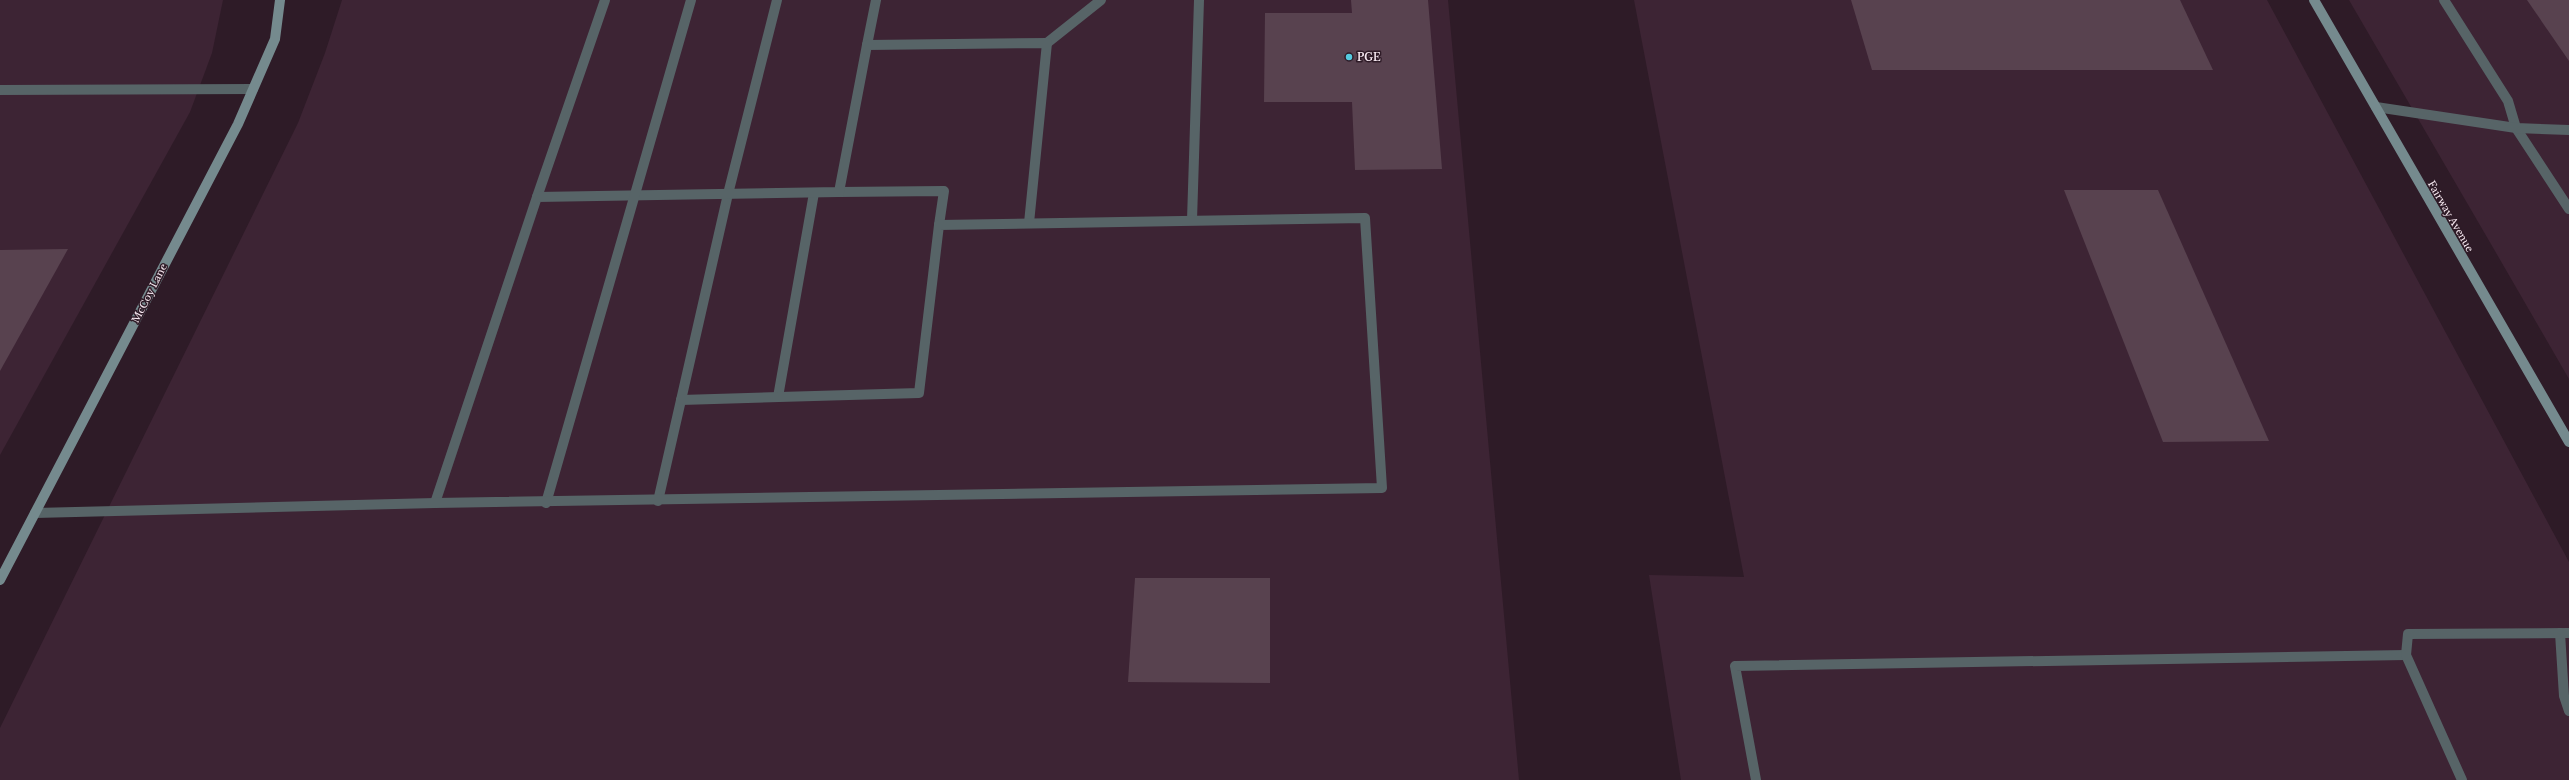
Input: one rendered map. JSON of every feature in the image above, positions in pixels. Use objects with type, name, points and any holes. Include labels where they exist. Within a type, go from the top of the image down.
[{"type":"street","name":"McCoy Lane","points":[[0,580],[238,124],[275,39],[280,0]]},
{"type":"street","name":"Fairway Avenue","points":[[2314,0],[2569,442]]},
{"type":"lane","points":[[435,503],[537,197],[605,0]]},
{"type":"lane","points":[[546,504],[691,0]]},
{"type":"lane","points":[[658,501],[728,194],[777,0]]},
{"type":"lane","points":[[839,192],[876,0]]},
{"type":"lane","points":[[867,45],[1047,43],[1101,0]]},
{"type":"lane","points":[[1192,220],[1199,0]]},
{"type":"lane","points":[[2444,0],[2508,101],[2516,128],[2569,209]]},
{"type":"lane","points":[[1029,223],[1047,43]]},
{"type":"lane","points":[[0,90],[253,88]]},
{"type":"lane","points":[[2376,107],[2516,128],[2569,130]]},
{"type":"lane","points":[[537,197],[944,191],[919,393],[681,400]]},
{"type":"lane","points":[[778,397],[814,193]]},
{"type":"lane","points":[[35,512],[435,503],[546,504],[1382,488],[1365,218],[939,225]]},
{"type":"lane","points":[[2462,780],[2406,655],[2408,634],[2565,633],[2564,696],[2569,711]]},
{"type":"lane","points":[[1756,780],[1735,666],[2406,655]]},
{"type":"shaded area","points":[[0,0],[223,0],[212,53],[190,112],[0,455]]},
{"type":"shaded area","points":[[342,0],[1448,0],[1519,780],[0,780],[0,728],[298,123],[325,53]]},
{"type":"shaded area","points":[[1634,0],[2267,0],[2569,562],[2569,780],[1681,780],[1649,575],[1744,577]]},
{"type":"shaded area","points":[[2349,0],[2569,0],[2569,379],[2495,251]]},
{"type":"building","name":"PGE","points":[[1351,0],[1428,0],[1442,169],[1355,170],[1352,102],[1264,102],[1265,13],[1352,13]]},
{"type":"building","points":[[1851,0],[2180,0],[2213,70],[1872,70]]},
{"type":"building","points":[[2527,0],[2569,0],[2569,61]]},
{"type":"building","points":[[2064,190],[2158,190],[2269,441],[2163,442]]},
{"type":"building","points":[[68,249],[0,371],[0,250]]},
{"type":"building","points":[[1135,578],[1270,578],[1270,683],[1128,682]]},
{"type":"place","name":"PGE","points":[[1349,57]]}]
